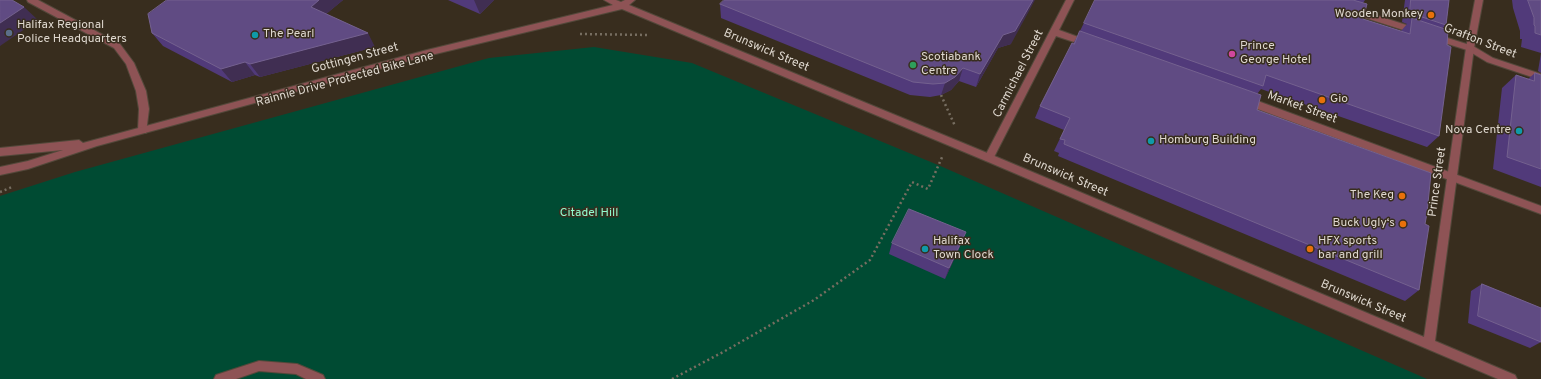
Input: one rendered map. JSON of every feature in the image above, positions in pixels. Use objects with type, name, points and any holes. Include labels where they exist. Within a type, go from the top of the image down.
[{"type":"street","points":[[31,0],[117,46],[130,63],[141,91],[144,109],[142,130]]},
{"type":"street","name":"Brunswick Street","points":[[608,0],[989,158],[1511,379]]},
{"type":"street","points":[[622,6],[631,0]]},
{"type":"street","name":"Carmichael Street","points":[[989,158],[1070,0]]},
{"type":"street","name":"Prince Street","points":[[1429,344],[1470,48],[1480,0]]},
{"type":"street","name":"Gottingen Street","points":[[0,171],[28,165],[97,142],[427,53],[622,6]]},
{"type":"street","name":"Grafton Street","points":[[1341,7],[1470,48],[1490,60],[1541,77]]},
{"type":"street","points":[[1054,32],[1098,48]]},
{"type":"street","name":"Market Street","points":[[1240,98],[1541,210]]},
{"type":"street","name":"Gottingen Street","points":[[0,152],[97,142]]},
{"type":"street","points":[[220,379],[259,366],[297,369],[319,379]]},
{"type":"path","points":[[577,34],[654,36]]},
{"type":"path","points":[[672,379],[725,351],[814,300],[870,260],[912,182],[928,189],[950,142],[956,128],[941,95]]},
{"type":"path","points":[[0,192],[13,187]]},
{"type":"green space","name":"Citadel Hill","points":[[594,47],[692,63],[938,165],[1427,379],[0,379],[0,196],[75,172],[489,58]]},
{"type":"building","points":[[0,0],[12,0],[24,7],[0,23]]},
{"type":"building","name":"The Pearl","points":[[167,0],[319,0],[311,7],[368,33],[250,64],[245,62],[221,69],[152,33],[148,14]]},
{"type":"building","name":"Scotiabank Centre","points":[[724,0],[1033,0],[1015,31],[1003,35],[980,74],[963,68],[955,77],[945,83],[933,84],[913,82],[720,4]]},
{"type":"building","points":[[1095,0],[1353,0],[1367,4],[1363,19],[1410,34],[1412,18],[1448,30],[1447,45],[1451,47],[1439,136],[1266,75],[1263,86],[1084,23]]},
{"type":"building","name":"Wooden Monkey","points":[[1411,0],[1449,0],[1446,25],[1410,13]]},
{"type":"building","points":[[1528,0],[1541,0],[1541,35],[1535,33],[1534,18]]},
{"type":"building","points":[[1080,31],[1261,95],[1257,110],[1431,173],[1425,224],[1429,226],[1419,290],[1064,144],[1065,140],[1060,139],[1070,118],[1040,106],[1072,43],[1074,44]]},
{"type":"building","points":[[1535,73],[1541,75],[1541,169],[1507,157],[1516,75],[1534,81]]},
{"type":"building","points":[[909,209],[966,232],[949,268],[892,243]]},
{"type":"building","points":[[1482,284],[1541,308],[1541,342],[1478,316]]},
{"type":"place","name":"Wooden Monkey","points":[[1431,15]]},
{"type":"place","name":"Halifax Regional Police Headquarters","points":[[9,33]]},
{"type":"place","name":"The Pearl","points":[[255,35]]},
{"type":"place","name":"Prince George Hotel","points":[[1232,54]]},
{"type":"place","name":"Scotiabank Centre","points":[[913,65]]},
{"type":"place","name":"Gio","points":[[1322,100]]},
{"type":"place","name":"Nova Centre","points":[[1519,131]]},
{"type":"place","name":"Homburg Building","points":[[1151,141]]},
{"type":"place","name":"The Keg","points":[[1402,196]]},
{"type":"place","name":"Buck Ugly‘s","points":[[1403,224]]},
{"type":"place","name":"Halifax Town Clock","points":[[925,249]]},
{"type":"place","name":"HFX sports bar and grill","points":[[1310,249]]}]
